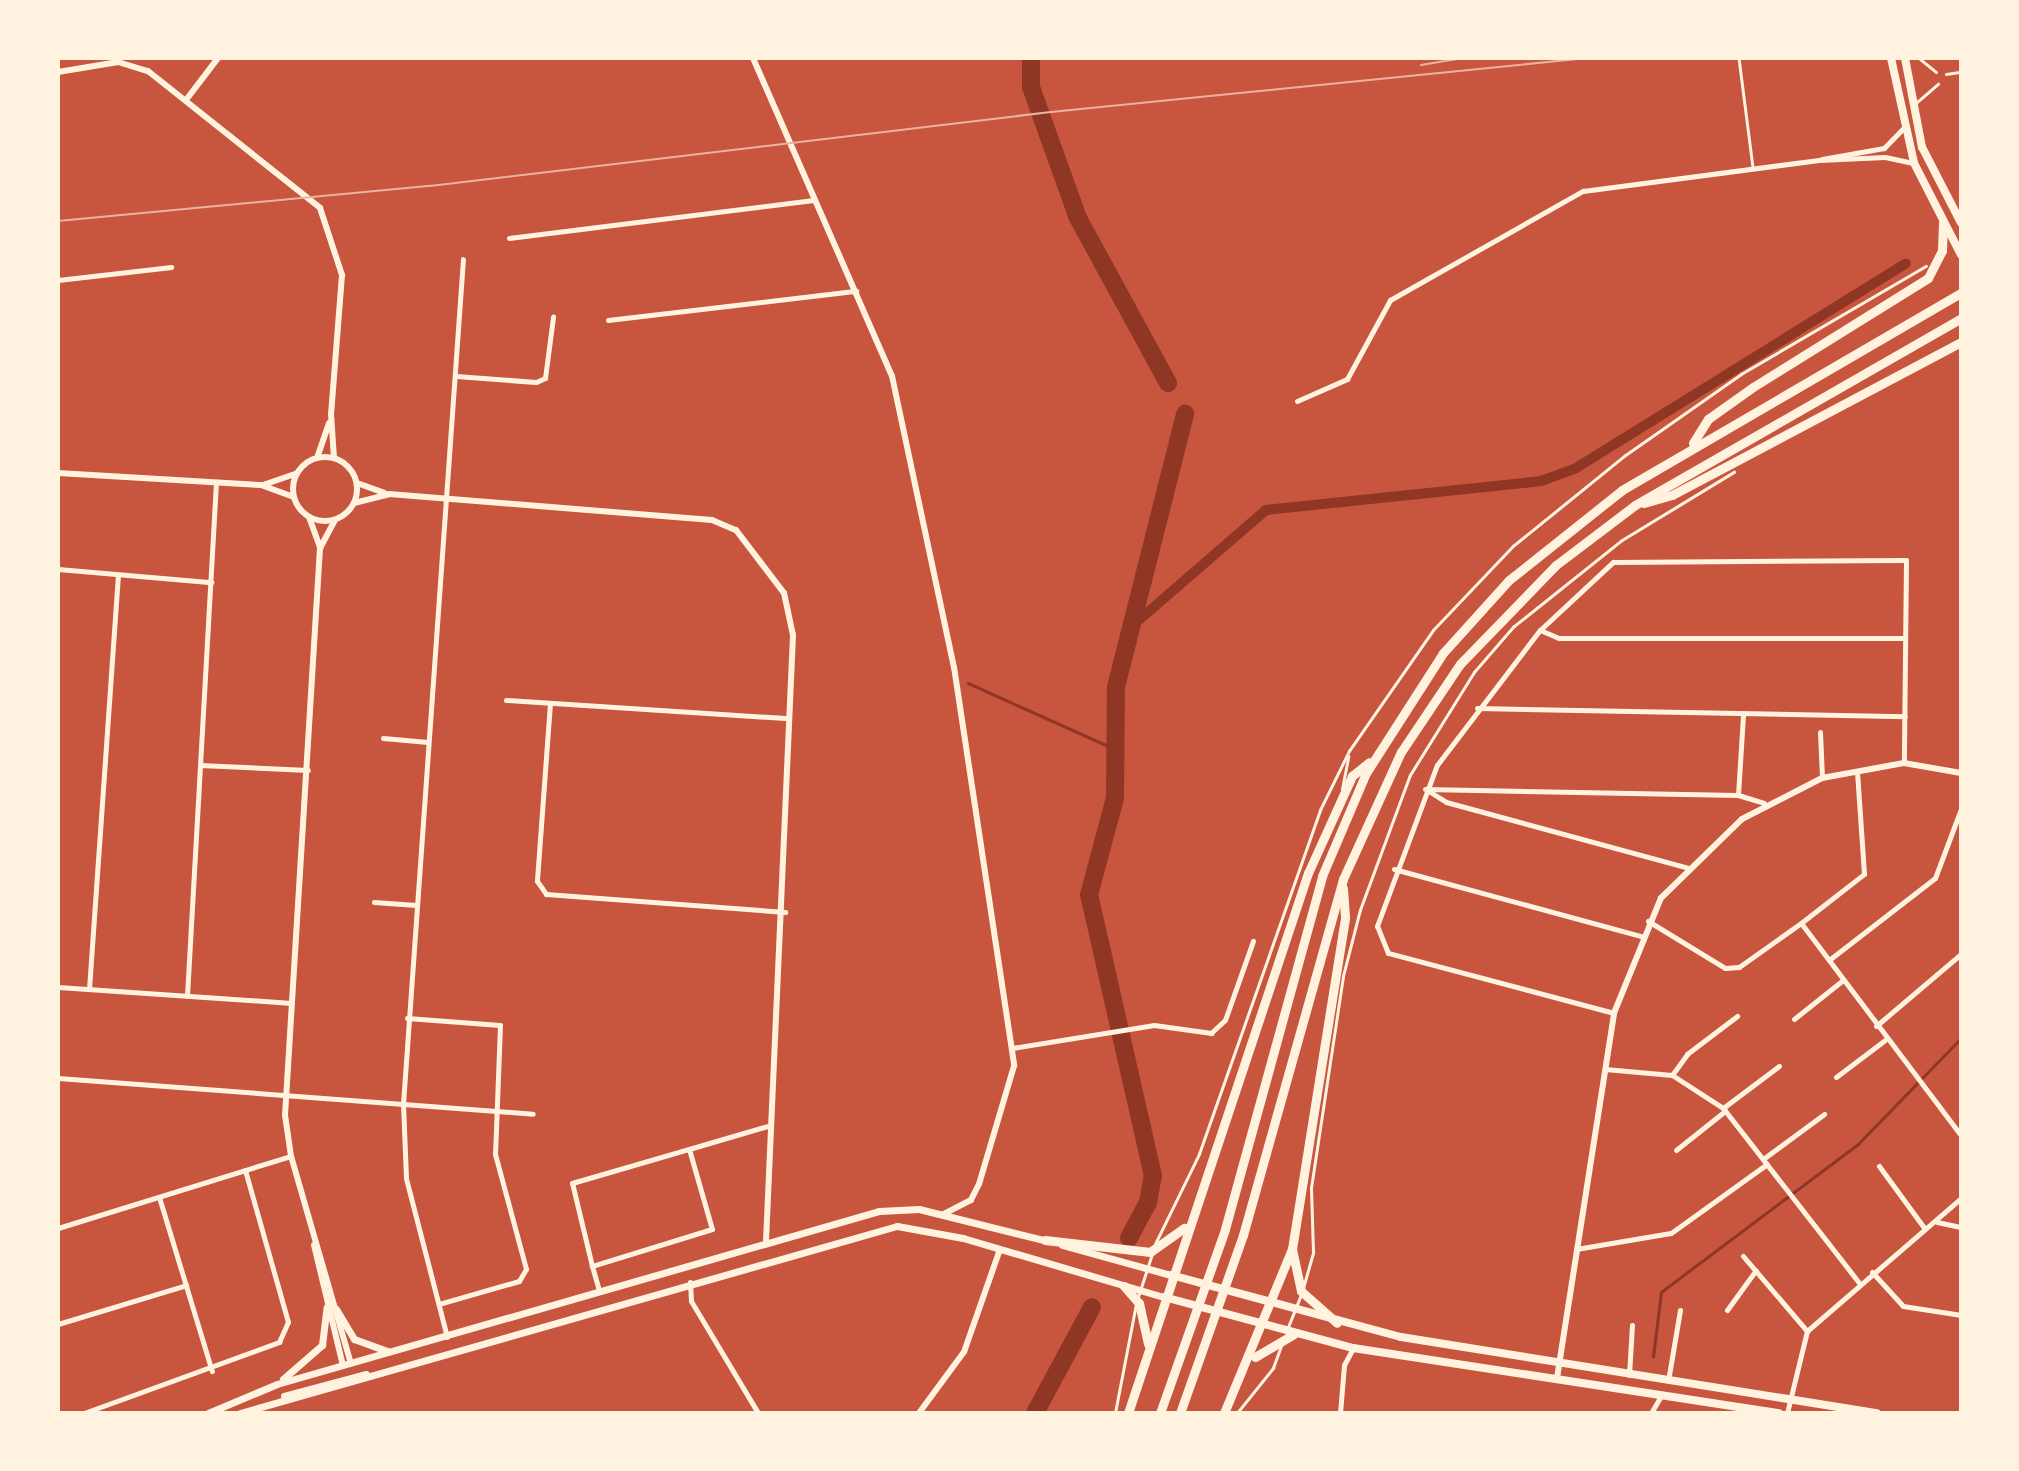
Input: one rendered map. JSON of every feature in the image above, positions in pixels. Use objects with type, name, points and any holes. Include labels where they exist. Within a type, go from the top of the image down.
[{"type":"highway","points":[[1692,445],[1719,411],[1928,278],[1942,251],[1943,223]]},
{"type":"highway","points":[[1160,1413],[1181,1360],[1225,1229],[1322,876],[1373,759],[1443,653],[1509,580],[1563,533],[1692,445],[1961,293]]},
{"type":"highway","points":[[1180,1413],[1199,1368],[1244,1235],[1343,879],[1401,752],[1460,664],[1556,565],[1636,505],[1961,318]]},
{"type":"highway","points":[[1636,505],[1672,495],[1961,342]]},
{"type":"highway","points":[[1128,1413],[1186,1226],[1296,906],[1352,776],[1373,759]]},
{"type":"highway","points":[[1225,1410],[1263,1326],[1292,1249],[1345,917],[1343,879]]},
{"type":"highway","points":[[1045,1240],[1101,1244],[1150,1252],[1186,1226]]},
{"type":"highway","points":[[1292,1249],[1301,1291],[1337,1323]]},
{"type":"highway","points":[[1125,1286],[1139,1303],[1148,1346]]},
{"type":"highway","points":[[1225,1410],[1259,1349],[1294,1334]]},
{"type":"main road","points":[[1891,58],[1903,127],[1914,163],[1961,255]]},
{"type":"main road","points":[[1905,58],[1922,148],[1961,223]]},
{"type":"main road","points":[[208,1413],[277,1384],[392,1353],[766,1242],[889,1210],[943,1213],[1337,1323],[1559,1364],[1877,1413]]},
{"type":"main road","points":[[275,1400],[391,1370],[690,1282],[897,1226],[1000,1249],[1263,1326],[1353,1348],[1779,1413]]},
{"type":"main road","points":[[277,1384],[322,1345],[327,1307]]},
{"type":"main road","points":[[336,1309],[354,1339],[392,1353]]},
{"type":"main road","points":[[350,1374],[351,1364]]},
{"type":"main road","points":[[343,1366],[350,1374]]},
{"type":"main road","points":[[240,1413],[350,1374],[391,1370]]},
{"type":"street","points":[[186,100],[218,58]]},
{"type":"street","points":[[753,58],[814,200],[857,290],[892,376],[928,524],[1012,1048],[1013,1079],[979,1184],[971,1200],[943,1213]]},
{"type":"street","points":[[58,72],[126,63],[186,100],[320,208],[335,241],[342,275],[331,414],[334,458],[357,483],[389,494],[712,520],[736,530],[784,593],[791,613],[785,718],[785,912],[766,1242]]},
{"type":"street","points":[[1819,160],[1884,148],[1903,127]]},
{"type":"street","points":[[1297,401],[1347,379],[1390,300],[1571,196],[1612,183],[1819,160],[1885,157],[1914,163]]},
{"type":"street","points":[[509,238],[814,200]]},
{"type":"street","points":[[447,1337],[406,1178],[403,1104],[407,1017],[463,259]]},
{"type":"street","points":[[58,280],[171,267]]},
{"type":"street","points":[[608,320],[857,290]]},
{"type":"street","points":[[456,376],[536,382],[545,378],[553,317]]},
{"type":"street","points":[[261,485],[298,473],[317,458],[331,414]]},
{"type":"street","points":[[317,458],[334,458]]},
{"type":"street","points":[[58,473],[261,485],[294,498],[309,517],[320,548],[308,770],[285,1096],[291,1156],[343,1366]]},
{"type":"street","points":[[294,498],[298,473]]},
{"type":"street","points":[[187,996],[216,482]]},
{"type":"street","points":[[354,503],[357,483]]},
{"type":"street","points":[[320,548],[335,520],[354,503],[389,494]]},
{"type":"street","points":[[309,517],[335,520]]},
{"type":"street","points":[[1614,1013],[1388,953],[1377,926],[1394,869],[1425,789],[1477,708],[1540,630],[1619,558],[1906,560],[1905,763]]},
{"type":"street","points":[[58,569],[211,582]]},
{"type":"street","points":[[89,989],[118,575]]},
{"type":"street","points":[[1540,630],[1559,638],[1905,639]]},
{"type":"street","points":[[506,701],[785,718]]},
{"type":"street","points":[[550,703],[537,881],[546,894],[785,912]]},
{"type":"street","points":[[1477,708],[1905,716]]},
{"type":"street","points":[[1738,795],[1743,715]]},
{"type":"street","points":[[1820,732],[1822,778]]},
{"type":"street","points":[[383,738],[428,742]]},
{"type":"street","points":[[1557,1378],[1614,1013],[1648,921],[1689,868],[1764,803],[1822,778],[1905,763],[1961,773]]},
{"type":"street","points":[[200,765],[308,770]]},
{"type":"street","points":[[1648,921],[1724,968],[1739,967],[1801,923],[1864,874],[1857,771]]},
{"type":"street","points":[[1425,789],[1738,795],[1764,803]]},
{"type":"street","points":[[1425,789],[1446,802],[1689,868]]},
{"type":"street","points":[[1829,960],[1935,878],[1961,809]]},
{"type":"street","points":[[1394,869],[1641,936]]},
{"type":"street","points":[[374,902],[415,905]]},
{"type":"street","points":[[1801,923],[1885,1040],[1961,1135]]},
{"type":"street","points":[[1012,1048],[1144,1026],[1211,1032],[1226,1020],[1253,941]]},
{"type":"street","points":[[1876,1026],[1961,954]]},
{"type":"street","points":[[1794,1019],[1843,980]]},
{"type":"street","points":[[58,987],[291,1003]]},
{"type":"street","points":[[1672,1075],[1687,1054],[1737,1016]]},
{"type":"street","points":[[407,1017],[500,1025],[495,1154],[526,1269],[519,1281],[439,1304]]},
{"type":"street","points":[[1836,1077],[1885,1040]]},
{"type":"street","points":[[1676,1150],[1779,1066]]},
{"type":"street","points":[[1605,1069],[1672,1075],[1724,1109],[1859,1283]]},
{"type":"street","points":[[58,1078],[530,1114]]},
{"type":"street","points":[[1576,1249],[1671,1233],[1824,1114]]},
{"type":"street","points":[[599,1290],[572,1183],[771,1125]]},
{"type":"street","points":[[592,1266],[712,1229],[689,1149]]},
{"type":"street","points":[[58,1228],[291,1156]]},
{"type":"street","points":[[1878,1166],[1925,1229]]},
{"type":"street","points":[[84,1413],[255,1356],[279,1342],[288,1322],[245,1170]]},
{"type":"street","points":[[159,1197],[212,1371]]},
{"type":"street","points":[[1787,1413],[1807,1331],[1872,1272],[1937,1222],[1961,1198]]},
{"type":"street","points":[[1937,1222],[1961,1227]]},
{"type":"street","points":[[314,1243],[351,1364]]},
{"type":"street","points":[[919,1413],[964,1352],[1000,1249]]},
{"type":"street","points":[[1744,1256],[1807,1331]]},
{"type":"street","points":[[1727,1310],[1756,1270]]},
{"type":"street","points":[[1872,1272],[1903,1306],[1961,1315]]},
{"type":"street","points":[[690,1282],[691,1301],[758,1413]]},
{"type":"street","points":[[58,1324],[186,1285]]},
{"type":"street","points":[[1668,1381],[1680,1310]]},
{"type":"street","points":[[1629,1375],[1632,1325]]},
{"type":"street","points":[[1340,1413],[1344,1364],[1353,1348]]},
{"type":"street","points":[[1651,1413],[1662,1394]]},
{"type":"lane","points":[[1740,58],[1753,167]]},
{"type":"lane","points":[[1919,58],[1936,72]]},
{"type":"lane","points":[[1946,74],[1961,72]]},
{"type":"lane","points":[[1914,105],[1938,84]]},
{"type":"lane","points":[[1115,1413],[1130,1322],[1156,1243],[1199,1154],[1288,889],[1349,751],[1433,630],[1541,523],[1741,374],[1926,267]]},
{"type":"lane","points":[[1237,1413],[1273,1368],[1308,1274],[1311,1188],[1343,976],[1360,910],[1410,775],[1474,672],[1513,627],[1622,540],[1734,472]]},
{"type":"lane","points":[[1341,799],[1349,751]]},
{"type":"waterway","points":[[1031,58],[1031,87],[1078,218],[1168,383]]},
{"type":"waterway","points":[[1132,626],[1266,510],[1541,481],[1576,468],[1906,263]]},
{"type":"waterway","points":[[1129,1238],[1148,1203],[1153,1176],[1089,895],[1115,798],[1116,687],[1185,414]]},
{"type":"waterway","points":[[968,683],[1119,751]]},
{"type":"waterway","points":[[1653,1357],[1661,1292],[1858,1144],[1961,1038]]},
{"type":"waterway","points":[[1035,1413],[1092,1307]]},
{"type":"tram line","points":[[1421,65],[1463,58]]},
{"type":"tram line","points":[[58,221],[430,186],[1051,112],[1587,58]]}]
